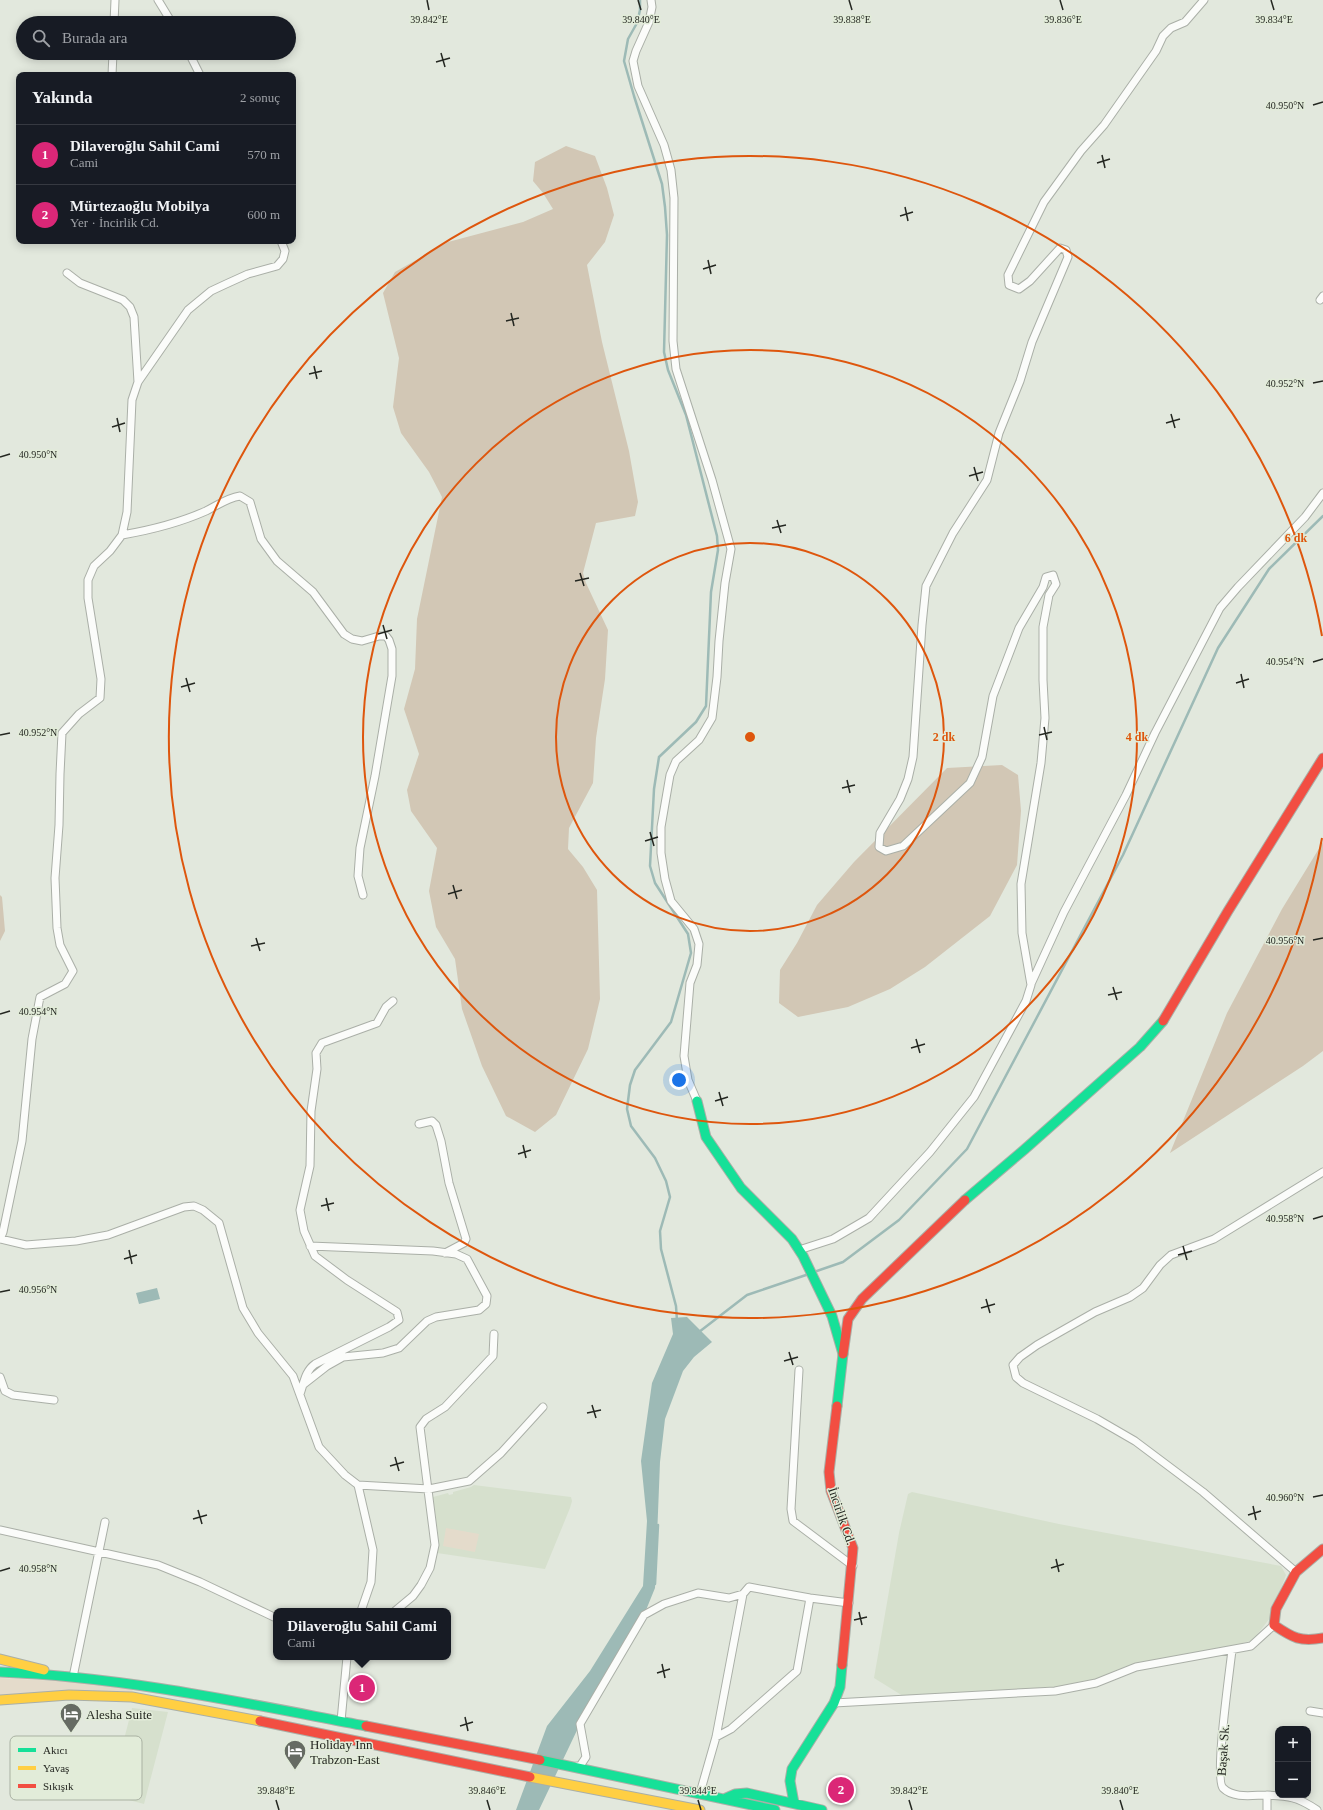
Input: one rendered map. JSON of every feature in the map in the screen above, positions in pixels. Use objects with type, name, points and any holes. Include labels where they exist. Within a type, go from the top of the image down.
[{"type":"main road","points":[[843,1354],[848,1320],[862,1299],[976,1188],[1026,1149],[1140,1047],[1161,1025],[1228,910],[1323,758]]},
{"type":"main road","name":"İncirlik Cd.","points":[[697,1101],[706,1137],[741,1188],[792,1239],[801,1253],[832,1316],[843,1354],[829,1472],[831,1491],[853,1548],[853,1566],[840,1686],[834,1703],[792,1769],[790,1782],[794,1803]]},
{"type":"main road","points":[[1323,1549],[1296,1572],[1276,1609],[1274,1625],[1294,1638],[1306,1642],[1323,1638]]},
{"type":"main road","points":[[0,1659],[73,1677]]},
{"type":"main road","points":[[0,1672],[73,1677],[138,1684],[574,1766],[775,1810]]},
{"type":"main road","points":[[0,1701],[11,1698],[69,1695],[132,1697],[216,1712],[482,1768],[593,1788],[700,1810]]},
{"type":"main road","points":[[724,1799],[735,1794],[747,1793],[822,1810]]},
{"type":"main road","points":[[677,1805],[686,1810]]},
{"type":"street","points":[[115,16],[116,0]]},
{"type":"street","points":[[158,0],[168,16]]},
{"type":"street","points":[[651,0],[652,7],[649,22],[633,61],[638,86],[664,145],[671,170],[674,198],[673,341],[676,369],[712,480],[731,549],[718,641],[718,677],[712,718],[699,740],[676,761],[670,775],[661,827],[661,853],[665,879],[671,901],[694,929],[699,944],[697,965],[690,983],[684,1056],[688,1080],[697,1101]]},
{"type":"street","points":[[1031,985],[1022,933],[1020,906],[1021,884],[1041,763],[1045,718],[1043,627],[1049,595],[1056,584],[1053,575],[1046,577],[1043,587],[1019,628],[993,696],[982,758],[970,783],[903,846],[886,850],[879,847],[878,842],[880,833],[900,799],[908,778],[913,757],[926,586],[953,533],[987,480],[999,433],[1020,380],[1032,342],[1068,257],[1066,250],[1060,248],[1030,281],[1020,289],[1009,285],[1008,275],[1044,202],[1081,151],[1104,125],[1156,51],[1163,36],[1171,28],[1185,22],[1204,0]]},
{"type":"street","points":[[112,72],[113,60]]},
{"type":"street","points":[[192,60],[198,72]]},
{"type":"street","points":[[282,244],[285,251],[283,259],[277,266],[248,274],[226,284],[211,292],[188,310],[138,382],[132,400],[127,512],[122,535],[110,551],[94,566],[88,580],[88,598],[102,679],[100,698],[79,714],[62,733],[59,825],[55,878],[57,928],[60,945],[74,971],[65,984],[40,997],[32,1038],[22,1141],[5,1224],[0,1239],[26,1245],[76,1241],[108,1234],[184,1207],[194,1206],[203,1210],[219,1223],[243,1308],[258,1333],[293,1376],[319,1447],[345,1475],[358,1485],[429,1489],[448,1487],[468,1481],[501,1453],[544,1408]]},
{"type":"street","points":[[67,273],[80,283],[123,300],[130,306],[134,317],[138,382]]},
{"type":"street","points":[[801,1253],[833,1239],[869,1218],[930,1152],[974,1097],[1026,1001],[1031,985],[1064,912],[1126,795],[1155,732],[1220,608],[1304,518],[1323,493]]},
{"type":"street","points":[[122,535],[173,523],[206,511],[230,498],[240,496],[250,502],[261,539],[277,561],[314,592],[344,634],[352,640],[362,642],[379,636],[386,636],[389,640],[393,658],[390,695],[360,848],[358,876],[363,895]]},
{"type":"street","points":[[300,1394],[309,1368],[389,1327],[399,1320],[397,1312],[347,1280],[316,1256],[304,1231],[300,1210],[310,1166],[311,1111],[317,1070],[316,1053],[322,1043],[377,1023],[386,1007],[393,1001]]},
{"type":"street","points":[[419,1124],[432,1121],[436,1125],[441,1141],[449,1183],[466,1239],[464,1243],[445,1253]]},
{"type":"street","points":[[1296,1572],[1203,1492],[1135,1441],[1097,1419],[1023,1383],[1016,1377],[1013,1366],[1020,1356],[1095,1312],[1130,1297],[1143,1288],[1160,1265],[1171,1255],[1214,1239],[1323,1172]]},
{"type":"street","points":[[304,1384],[327,1366],[343,1357],[383,1353],[399,1348],[427,1321],[436,1317],[479,1310],[486,1304],[487,1296],[467,1259],[456,1254],[310,1246]]},
{"type":"street","points":[[399,1608],[413,1596],[421,1585],[432,1559],[435,1545],[420,1427],[426,1419],[445,1407],[493,1356],[494,1334]]},
{"type":"street","points":[[799,1370],[791,1509],[793,1521],[853,1566]]},
{"type":"street","points":[[0,1376],[5,1391],[12,1395],[54,1400]]},
{"type":"street","points":[[358,1485],[373,1550],[371,1582],[362,1608]]},
{"type":"street","points":[[73,1677],[105,1522]]},
{"type":"street","points":[[0,1530],[98,1550],[158,1565],[200,1582],[273,1617]]},
{"type":"street","points":[[700,1793],[716,1737],[743,1594],[749,1587],[810,1598],[849,1603]]},
{"type":"street","points":[[574,1766],[580,1766],[586,1757],[580,1724],[644,1615],[664,1604],[698,1594],[729,1598],[743,1594]]},
{"type":"street","points":[[716,1737],[731,1729],[797,1671],[810,1598]]},
{"type":"street","points":[[834,1703],[1055,1692],[1096,1683],[1136,1667],[1251,1646],[1274,1625]]},
{"type":"street","name":"Başak Sk.","points":[[1232,1650],[1220,1762],[1220,1782],[1222,1787],[1235,1795],[1267,1795]]},
{"type":"street","points":[[341,1721],[347,1660]]},
{"type":"street","points":[[1310,1710],[1323,1713]]},
{"type":"street","points":[[1267,1810],[1267,1795],[1289,1796],[1302,1800],[1317,1810]]},
{"type":"shaded area","points":[[566,146],[595,156],[607,188],[614,215],[605,242],[587,265],[602,342],[629,451],[638,502],[635,516],[596,523],[583,573],[586,583],[608,630],[605,679],[596,738],[593,783],[569,828],[568,849],[583,867],[597,890],[600,999],[588,1049],[556,1115],[535,1132],[506,1116],[482,1066],[462,1009],[455,959],[436,927],[429,891],[437,848],[411,811],[407,790],[419,754],[404,709],[415,669],[417,619],[442,497],[429,472],[401,433],[393,407],[399,358],[383,293],[395,272],[448,242],[523,222],[553,209],[533,181],[535,162]]},
{"type":"shaded area","points":[[1002,765],[1018,775],[1021,811],[1017,865],[990,916],[925,967],[890,989],[848,1007],[798,1017],[779,1003],[780,970],[797,943],[817,905],[854,862],[947,768]]},
{"type":"shaded area","points":[[1323,842],[1323,1051],[1303,1066],[1170,1153],[1227,1013],[1282,909]]},
{"type":"shaded area","points":[[0,895],[2,897],[5,931],[0,941]]},
{"type":"shaded area","points":[[474,1485],[571,1497],[572,1501],[570,1508],[545,1569],[437,1553],[439,1541],[433,1497],[448,1493],[449,1495],[453,1494],[453,1492]]},
{"type":"shaded area","points":[[912,1492],[1059,1524],[1281,1566],[1286,1575],[1270,1618],[1253,1640],[1230,1647],[1113,1674],[1065,1687],[903,1696],[874,1678],[899,1533],[908,1494]]},
{"type":"shaded area","points":[[446,1528],[479,1534],[475,1552],[443,1546]]},
{"type":"shaded area","points":[[0,1678],[79,1682],[133,1689],[132,1693],[0,1698]]},
{"type":"shaded area","points":[[132,1708],[168,1712],[144,1804],[129,1800],[142,1800],[142,1736],[125,1736]]},
{"type":"water","points":[[157,1288],[160,1299],[139,1304],[136,1293]]},
{"type":"water","points":[[687,1317],[712,1342],[694,1357],[683,1371],[665,1419],[660,1462],[655,1588],[644,1615],[580,1724],[539,1810],[516,1810],[547,1726],[590,1671],[643,1586],[647,1521],[641,1461],[652,1383],[673,1334],[671,1318]]},
{"type":"waterway","points":[[640,0],[640,10],[637,23],[628,39],[624,61],[662,184],[667,235],[664,352],[668,370],[686,415],[717,536],[718,550],[711,592],[706,706],[696,722],[659,757],[654,789],[650,866],[655,883],[688,934],[691,953],[671,1022],[635,1070],[630,1085],[627,1109],[631,1126],[655,1158],[666,1181],[670,1197],[660,1231],[661,1249],[676,1306],[677,1321]]},
{"type":"waterway","points":[[814,1272],[843,1262],[899,1220],[967,1149],[1123,855],[1218,648],[1269,569],[1323,516]]},
{"type":"waterway","points":[[699,1332],[747,1295],[809,1274]]},
{"type":"waterway","points":[[655,1584],[658,1525]]},
{"type":"traffic: fast","points":[[965,1200],[1140,1047],[1163,1021]]},
{"type":"traffic: fast","points":[[697,1101],[706,1137],[741,1188],[792,1239],[803,1256],[832,1316],[843,1354],[837,1406]]},
{"type":"traffic: fast","points":[[794,1803],[790,1781],[792,1769],[834,1703],[840,1687],[842,1665]]},
{"type":"traffic: fast","points":[[0,1672],[93,1679],[139,1685],[230,1700],[366,1726]]},
{"type":"traffic: fast","points":[[540,1760],[775,1810]]},
{"type":"traffic: fast","points":[[726,1798],[735,1794],[747,1793],[822,1810]]},
{"type":"traffic: slow","points":[[0,1659],[44,1670]]},
{"type":"traffic: slow","points":[[0,1700],[69,1695],[132,1697],[260,1721]]},
{"type":"traffic: slow","points":[[530,1777],[700,1810]]},
{"type":"traffic: jam","points":[[1163,1021],[1228,911],[1323,758]]},
{"type":"traffic: jam","points":[[843,1354],[848,1319],[862,1299],[965,1200]]},
{"type":"traffic: jam","points":[[837,1406],[829,1472],[831,1491],[853,1548],[842,1665]]},
{"type":"traffic: jam","points":[[1323,1549],[1296,1572],[1276,1609],[1274,1625],[1297,1638],[1323,1638]]},
{"type":"traffic: jam","points":[[260,1721],[530,1777]]},
{"type":"traffic: jam","points":[[366,1726],[540,1760]]},
{"type":"place","name":"Dilaveroğlu Sahil Cami","points":[[362,1688]]},
{"type":"place","name":"Alesha Suite","points":[[71,1734]]},
{"type":"place","name":"Holiday Inn Trabzon-East","points":[[295,1770]]},
{"type":"place","name":"Mürtezaoğlu Mobilya","points":[[841,1790]]}]
